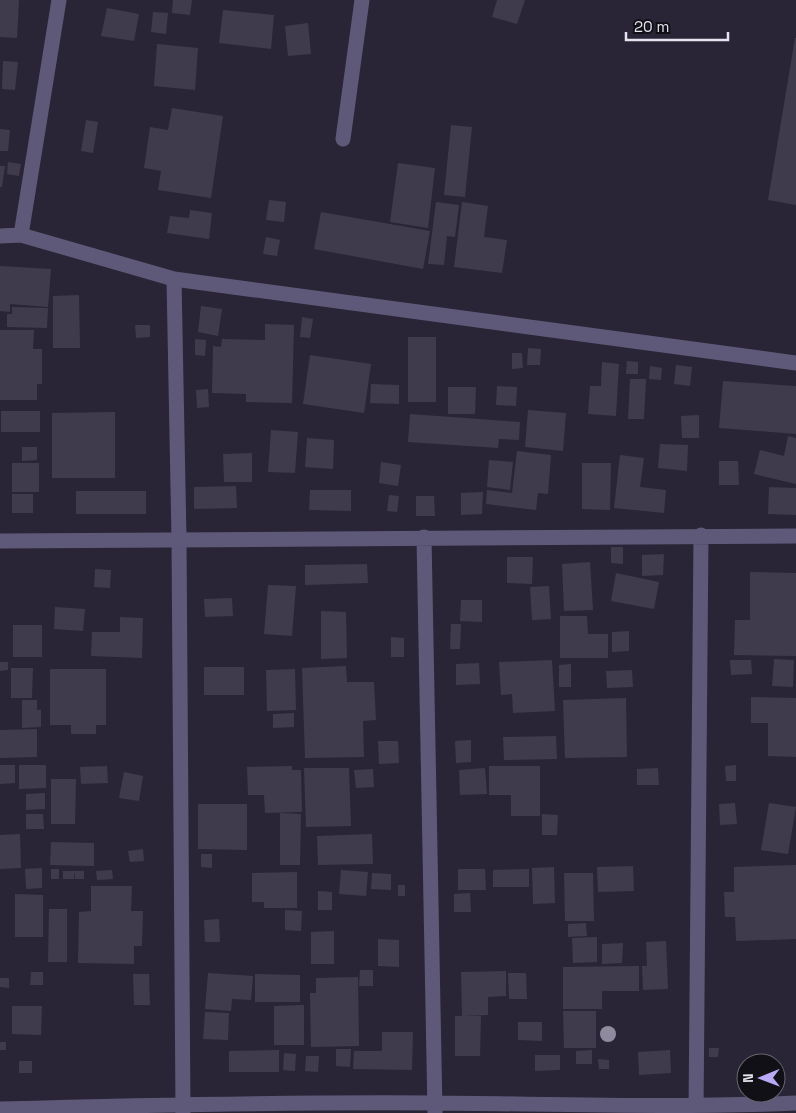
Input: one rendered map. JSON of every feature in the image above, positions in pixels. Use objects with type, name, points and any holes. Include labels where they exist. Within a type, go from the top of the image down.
[{"type":"street","points":[[21,234],[60,0]]},
{"type":"street","points":[[343,139],[362,0]]},
{"type":"street","points":[[0,236],[21,234],[174,279],[796,363]]},
{"type":"street","points":[[174,279],[179,539],[183,1108]]},
{"type":"street","points":[[0,541],[701,535],[796,536]]},
{"type":"street","points":[[696,1110],[701,535]]},
{"type":"street","points":[[424,537],[435,1108]]},
{"type":"street","points":[[0,1109],[435,1108],[696,1110],[796,1103]]},
{"type":"building","points":[[0,0],[19,0],[17,38],[0,37]]},
{"type":"building","points":[[173,0],[192,0],[190,15],[172,13]]},
{"type":"building","points":[[497,0],[525,0],[517,24],[492,17]]},
{"type":"building","points":[[107,8],[139,14],[134,41],[101,36]]},
{"type":"building","points":[[223,10],[274,15],[271,49],[219,43]]},
{"type":"building","points":[[153,12],[168,13],[166,34],[151,32]]},
{"type":"building","points":[[308,23],[311,54],[288,56],[285,26]]},
{"type":"building","points":[[796,38],[796,205],[768,200]]},
{"type":"building","points":[[157,44],[198,48],[195,90],[154,86]]},
{"type":"building","points":[[3,61],[18,62],[15,90],[2,89]]},
{"type":"building","points":[[172,108],[223,116],[211,198],[158,190],[161,171],[144,168],[150,127],[168,130]]},
{"type":"building","points":[[86,120],[98,122],[93,153],[81,151]]},
{"type":"building","points":[[451,125],[472,127],[465,197],[444,195]]},
{"type":"building","points":[[0,129],[10,130],[8,151],[0,151]]},
{"type":"building","points":[[8,162],[21,164],[19,176],[7,174]]},
{"type":"building","points":[[398,163],[435,168],[428,228],[390,222]]},
{"type":"building","points":[[0,166],[5,166],[2,187],[0,187]]},
{"type":"building","points":[[269,200],[286,202],[284,222],[266,220]]},
{"type":"building","points":[[436,202],[459,205],[455,237],[447,236],[444,265],[428,264]]},
{"type":"building","points":[[462,202],[488,206],[484,237],[507,240],[502,273],[454,267]]},
{"type":"building","points":[[190,210],[212,213],[209,239],[167,233],[170,216],[189,218]]},
{"type":"building","points":[[321,212],[430,231],[423,269],[314,249]]},
{"type":"building","points":[[266,237],[280,240],[277,256],[263,254]]},
{"type":"building","points":[[0,266],[51,269],[48,307],[10,304],[10,312],[0,311]]},
{"type":"building","points":[[79,295],[80,348],[53,348],[53,296]]},
{"type":"building","points":[[201,306],[222,309],[218,336],[198,332]]},
{"type":"building","points":[[12,307],[48,308],[47,328],[7,327],[7,314],[12,314]]},
{"type":"building","points":[[302,317],[313,319],[310,338],[300,337]]},
{"type":"building","points":[[265,324],[294,325],[292,403],[246,402],[246,394],[212,393],[213,346],[221,347],[222,339],[265,340]]},
{"type":"building","points":[[135,325],[150,325],[150,337],[136,338]]},
{"type":"building","points":[[0,330],[34,330],[33,349],[42,349],[42,384],[37,384],[37,400],[0,400]]},
{"type":"building","points":[[408,337],[436,337],[436,402],[408,402]]},
{"type":"building","points":[[195,339],[206,340],[205,356],[195,355]]},
{"type":"building","points":[[528,348],[541,349],[540,365],[527,365]]},
{"type":"building","points":[[512,353],[522,353],[523,368],[512,369]]},
{"type":"building","points":[[310,355],[371,364],[364,413],[303,404]]},
{"type":"building","points":[[627,361],[638,362],[638,374],[626,374]]},
{"type":"building","points":[[602,362],[619,364],[616,416],[588,414],[590,386],[601,386]]},
{"type":"building","points":[[676,365],[692,367],[690,386],[674,384]]},
{"type":"building","points":[[650,366],[662,368],[661,380],[649,379]]},
{"type":"building","points":[[630,379],[646,379],[644,419],[628,419]]},
{"type":"building","points":[[723,381],[796,386],[796,434],[719,428]]},
{"type":"building","points":[[371,384],[399,385],[399,404],[370,403]]},
{"type":"building","points":[[497,386],[517,387],[516,406],[496,405]]},
{"type":"building","points":[[448,387],[476,387],[475,414],[448,414]]},
{"type":"building","points":[[208,389],[209,407],[197,408],[196,390]]},
{"type":"building","points":[[528,410],[566,413],[563,451],[525,447]]},
{"type":"building","points":[[1,411],[40,411],[40,432],[1,432]]},
{"type":"building","points":[[115,412],[115,478],[52,478],[52,413]]},
{"type":"building","points":[[410,414],[520,422],[519,440],[499,439],[498,448],[408,442]]},
{"type":"building","points":[[699,415],[699,438],[682,438],[681,416]]},
{"type":"building","points":[[271,430],[298,432],[295,473],[268,472]]},
{"type":"building","points":[[788,436],[796,438],[796,484],[754,474],[760,450],[784,456]]},
{"type":"building","points":[[307,438],[334,440],[333,469],[305,467]]},
{"type":"building","points":[[660,444],[688,445],[687,471],[658,468]]},
{"type":"building","points":[[22,447],[37,447],[37,460],[22,461]]},
{"type":"building","points":[[517,451],[551,455],[548,494],[538,493],[536,510],[486,504],[487,490],[512,493]]},
{"type":"building","points":[[252,453],[252,482],[224,482],[223,454]]},
{"type":"building","points":[[620,455],[644,458],[640,487],[666,490],[664,513],[614,508]]},
{"type":"building","points":[[489,460],[513,462],[510,490],[487,487]]},
{"type":"building","points":[[719,461],[738,461],[739,485],[719,485]]},
{"type":"building","points":[[381,462],[401,465],[398,486],[379,483]]},
{"type":"building","points":[[12,463],[39,463],[39,492],[12,492]]},
{"type":"building","points":[[582,463],[611,463],[610,510],[582,509]]},
{"type":"building","points":[[236,486],[237,508],[194,509],[194,487]]},
{"type":"building","points":[[769,487],[796,488],[796,515],[768,514]]},
{"type":"building","points":[[310,490],[351,490],[351,511],[309,510]]},
{"type":"building","points":[[76,491],[146,491],[146,514],[76,514]]},
{"type":"building","points":[[483,492],[482,514],[461,515],[461,493]]},
{"type":"building","points":[[12,494],[33,494],[33,513],[12,513]]},
{"type":"building","points":[[389,495],[399,496],[397,512],[387,511]]},
{"type":"building","points":[[416,496],[434,496],[435,516],[416,516]]},
{"type":"building","points":[[611,547],[623,547],[623,564],[611,563]]},
{"type":"building","points":[[664,554],[663,575],[642,576],[642,555]]},
{"type":"building","points":[[507,557],[533,557],[532,584],[507,583]]},
{"type":"building","points":[[590,562],[593,610],[564,611],[562,564]]},
{"type":"building","points":[[367,564],[368,583],[305,585],[305,565]]},
{"type":"building","points":[[95,569],[111,570],[110,588],[94,587]]},
{"type":"building","points":[[750,572],[796,573],[796,656],[734,655],[735,620],[750,620]]},
{"type":"building","points":[[616,573],[659,582],[654,609],[611,601]]},
{"type":"building","points":[[268,585],[296,586],[292,636],[264,634]]},
{"type":"building","points":[[549,586],[551,619],[532,620],[530,587]]},
{"type":"building","points":[[232,598],[233,616],[205,617],[204,599]]},
{"type":"building","points":[[461,600],[482,600],[482,622],[460,621]]},
{"type":"building","points":[[55,607],[85,609],[83,631],[54,629]]},
{"type":"building","points":[[321,611],[346,612],[347,658],[321,659]]},
{"type":"building","points":[[560,616],[587,616],[588,634],[608,634],[608,658],[560,658]]},
{"type":"building","points":[[120,617],[143,618],[142,658],[91,656],[92,632],[120,632]]},
{"type":"building","points":[[451,624],[461,624],[460,649],[450,649]]},
{"type":"building","points":[[13,625],[42,625],[42,657],[13,657]]},
{"type":"building","points":[[629,631],[629,651],[612,652],[612,632]]},
{"type":"building","points":[[391,637],[404,638],[404,657],[391,657]]},
{"type":"building","points":[[774,659],[794,660],[793,687],[772,686]]},
{"type":"building","points":[[552,660],[555,711],[513,713],[512,694],[501,695],[499,662]]},
{"type":"building","points":[[730,660],[751,660],[752,674],[731,675]]},
{"type":"building","points":[[0,662],[8,662],[8,670],[0,671]]},
{"type":"building","points":[[479,663],[480,684],[456,685],[456,664]]},
{"type":"building","points":[[571,664],[571,687],[559,687],[559,665]]},
{"type":"building","points":[[346,666],[347,682],[374,682],[376,720],[363,721],[364,757],[305,758],[302,668]]},
{"type":"building","points":[[204,667],[244,667],[244,695],[204,695]]},
{"type":"building","points":[[11,668],[33,668],[32,698],[11,698]]},
{"type":"building","points":[[50,669],[106,669],[106,725],[96,725],[96,734],[71,734],[71,725],[50,725]]},
{"type":"building","points":[[295,669],[296,710],[267,711],[266,670]]},
{"type":"building","points":[[632,670],[633,687],[607,688],[606,671]]},
{"type":"building","points":[[751,697],[796,698],[796,757],[768,756],[768,723],[751,723]]},
{"type":"building","points":[[626,698],[627,757],[565,758],[563,700]]},
{"type":"building","points":[[22,700],[37,700],[37,710],[41,710],[41,727],[22,728]]},
{"type":"building","points":[[294,713],[294,727],[273,728],[273,714]]},
{"type":"building","points":[[37,729],[37,757],[0,758],[0,730]]},
{"type":"building","points":[[556,736],[557,759],[504,760],[503,737]]},
{"type":"building","points":[[471,740],[471,762],[456,763],[455,741]]},
{"type":"building","points":[[378,741],[398,741],[399,763],[379,764]]},
{"type":"building","points":[[0,765],[15,765],[15,783],[0,784]]},
{"type":"building","points":[[19,765],[46,765],[46,788],[19,789]]},
{"type":"building","points":[[736,765],[736,781],[726,781],[725,766]]},
{"type":"building","points":[[107,766],[108,783],[81,784],[80,767]]},
{"type":"building","points":[[292,766],[292,770],[301,770],[302,812],[265,813],[264,795],[248,795],[247,767]]},
{"type":"building","points":[[489,766],[540,766],[540,816],[511,816],[511,795],[489,795]]},
{"type":"building","points":[[304,768],[349,768],[351,826],[306,827]]},
{"type":"building","points":[[485,768],[487,794],[460,795],[459,770]]},
{"type":"building","points":[[658,768],[659,785],[637,785],[637,769]]},
{"type":"building","points":[[373,769],[374,787],[356,788],[354,770]]},
{"type":"building","points":[[124,772],[143,776],[139,801],[119,798]]},
{"type":"building","points":[[51,779],[76,779],[75,824],[51,824]]},
{"type":"building","points":[[45,793],[45,809],[26,810],[26,794]]},
{"type":"building","points":[[735,803],[737,824],[720,825],[719,804]]},
{"type":"building","points":[[769,803],[796,807],[788,854],[761,850]]},
{"type":"building","points":[[198,804],[247,804],[247,850],[198,849]]},
{"type":"building","points":[[280,813],[301,814],[300,865],[280,865]]},
{"type":"building","points":[[26,814],[43,814],[44,829],[26,829]]},
{"type":"building","points":[[542,814],[558,815],[557,835],[542,835]]},
{"type":"building","points":[[20,834],[21,868],[0,869],[0,835]]},
{"type":"building","points":[[372,834],[373,864],[318,865],[317,836]]},
{"type":"building","points":[[51,842],[94,843],[94,866],[50,865]]},
{"type":"building","points":[[143,849],[144,861],[130,862],[128,851]]},
{"type":"building","points":[[201,854],[212,854],[212,868],[201,867]]},
{"type":"building","points":[[796,865],[796,939],[736,941],[735,917],[725,917],[724,892],[734,892],[734,867]]},
{"type":"building","points":[[633,866],[634,891],[598,892],[597,867]]},
{"type":"building","points":[[554,867],[555,903],[533,904],[532,868]]},
{"type":"building","points":[[42,868],[42,888],[26,889],[25,869]]},
{"type":"building","points":[[51,869],[59,869],[59,879],[51,879]]},
{"type":"building","points":[[458,869],[485,869],[486,890],[458,890]]},
{"type":"building","points":[[529,869],[529,887],[493,887],[493,870]]},
{"type":"building","points":[[112,870],[113,879],[97,880],[96,871]]},
{"type":"building","points":[[341,870],[368,872],[366,896],[339,894]]},
{"type":"building","points":[[63,871],[74,871],[74,879],[63,879]]},
{"type":"building","points":[[74,871],[84,871],[84,879],[75,879]]},
{"type":"building","points":[[297,872],[297,908],[264,908],[264,902],[252,902],[252,873]]},
{"type":"building","points":[[372,873],[391,874],[391,890],[371,889]]},
{"type":"building","points":[[564,873],[593,873],[594,921],[565,921]]},
{"type":"building","points":[[398,885],[405,885],[405,896],[398,896]]},
{"type":"building","points":[[91,886],[132,886],[131,911],[143,911],[142,946],[134,946],[134,964],[78,963],[79,912],[91,911]]},
{"type":"building","points":[[318,891],[332,892],[332,910],[318,910]]},
{"type":"building","points":[[470,893],[471,912],[454,912],[454,894]]},
{"type":"building","points":[[15,894],[43,895],[43,937],[15,937]]},
{"type":"building","points":[[49,909],[67,909],[67,962],[48,962]]},
{"type":"building","points":[[285,910],[302,911],[301,931],[285,930]]},
{"type":"building","points":[[219,919],[220,942],[205,942],[204,920]]},
{"type":"building","points":[[586,923],[587,936],[568,937],[568,924]]},
{"type":"building","points":[[334,931],[334,964],[311,964],[311,932]]},
{"type":"building","points":[[597,937],[597,962],[573,963],[572,938]]},
{"type":"building","points":[[378,939],[399,940],[399,967],[378,966]]},
{"type":"building","points":[[666,941],[668,989],[643,990],[642,966],[647,966],[646,942]]},
{"type":"building","points":[[623,943],[622,963],[602,964],[602,944]]},
{"type":"building","points":[[639,966],[639,991],[602,991],[602,1009],[563,1009],[563,967]]},
{"type":"building","points":[[360,970],[373,970],[373,986],[359,986]]},
{"type":"building","points":[[506,971],[506,996],[488,997],[488,1015],[462,1016],[461,972]]},
{"type":"building","points":[[31,972],[43,972],[43,985],[30,985]]},
{"type":"building","points":[[208,973],[253,976],[251,1000],[232,999],[231,1011],[205,1009]]},
{"type":"building","points":[[508,973],[526,973],[527,999],[509,999]]},
{"type":"building","points":[[133,974],[149,974],[150,1005],[134,1005]]},
{"type":"building","points":[[255,974],[300,975],[300,1002],[255,1002]]},
{"type":"building","points":[[358,977],[359,1046],[311,1047],[310,993],[316,993],[316,978]]},
{"type":"building","points":[[0,978],[9,978],[9,988],[0,987]]},
{"type":"building","points":[[304,1005],[304,1045],[274,1045],[274,1006]]},
{"type":"building","points":[[12,1006],[42,1006],[41,1035],[12,1034]]},
{"type":"building","points":[[563,1011],[596,1011],[596,1048],[564,1048]]},
{"type":"building","points":[[205,1012],[229,1013],[228,1040],[203,1039]]},
{"type":"building","points":[[455,1016],[481,1016],[480,1056],[455,1056]]},
{"type":"building","points":[[518,1022],[542,1022],[542,1041],[518,1040]]},
{"type":"building","points":[[382,1032],[413,1032],[412,1070],[353,1069],[354,1051],[382,1051]]},
{"type":"building","points":[[0,1042],[6,1042],[6,1050],[0,1050]]},
{"type":"building","points":[[709,1048],[719,1048],[718,1057],[709,1057]]},
{"type":"building","points":[[336,1049],[351,1049],[350,1067],[336,1066]]},
{"type":"building","points":[[279,1050],[279,1072],[229,1072],[229,1051]]},
{"type":"building","points":[[592,1050],[592,1064],[576,1064],[576,1051]]},
{"type":"building","points":[[670,1050],[671,1073],[639,1075],[638,1052]]},
{"type":"building","points":[[284,1053],[296,1054],[295,1071],[283,1070]]},
{"type":"building","points":[[535,1055],[560,1055],[560,1070],[535,1071]]},
{"type":"building","points":[[306,1056],[319,1056],[318,1072],[305,1071]]},
{"type":"building","points":[[598,1059],[609,1060],[609,1069],[599,1069]]},
{"type":"building","points":[[19,1061],[32,1061],[32,1073],[19,1073]]}]
